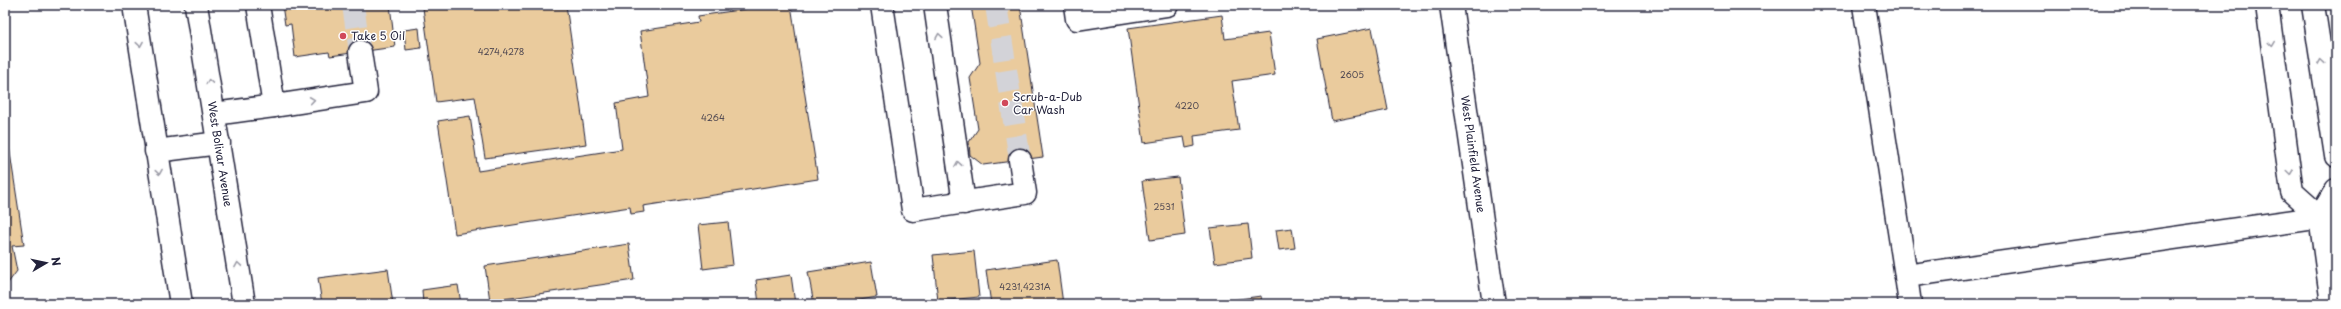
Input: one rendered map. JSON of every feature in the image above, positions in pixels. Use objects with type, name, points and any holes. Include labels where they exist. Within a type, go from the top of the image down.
[{"type":"street","points":[[134,5],[181,304]]},
{"type":"street","name":"West Bolivar Avenue","points":[[196,5],[244,304]]},
{"type":"street","points":[[258,5],[274,106]]},
{"type":"street","points":[[882,5],[913,210],[1025,193],[1020,160]]},
{"type":"street","points":[[934,5],[964,203]]},
{"type":"street","points":[[1075,5],[1077,19],[1166,5]]},
{"type":"street","name":"West Plainfield Avenue","points":[[1452,5],[1494,304]]},
{"type":"street","points":[[1864,5],[1910,304]]},
{"type":"street","points":[[2267,5],[2292,192],[2328,216]]},
{"type":"street","points":[[2313,5],[2336,156]]},
{"type":"street","points":[[214,114],[366,92],[360,52]]},
{"type":"street","points":[[156,151],[219,143]]},
{"type":"street","points":[[2332,304],[2328,216],[2336,190]]},
{"type":"street","points":[[1906,276],[2328,216]]},
{"type":"building","name":"Take 5 Oil","points":[[282,5],[390,5],[395,47],[330,56],[329,52],[295,57],[291,24],[285,25]]},
{"type":"building","points":[[430,5],[566,5],[586,144],[485,158],[475,97],[436,102],[423,8],[430,7]]},
{"type":"building","points":[[745,5],[791,5],[818,179],[643,206],[644,212],[631,214],[630,207],[455,234],[438,121],[470,116],[478,171],[622,149],[616,103],[649,97],[640,31],[699,22],[698,16],[746,9]]},
{"type":"building","name":"Scrub-a-Dub Car Wash","points":[[971,5],[1020,5],[1043,157],[983,165],[970,155],[969,142],[978,129],[970,78],[980,63]]},
{"type":"building","points":[[1222,15],[1225,39],[1269,33],[1275,75],[1232,81],[1239,130],[1194,136],[1195,146],[1186,148],[1184,137],[1144,143],[1128,28]]},
{"type":"building","points":[[419,28],[421,48],[406,50],[404,30]]},
{"type":"building","points":[[1372,28],[1388,110],[1332,121],[1317,39]]},
{"type":"building","points":[[5,120],[24,245],[12,246],[17,271],[5,287]]},
{"type":"building","points":[[1178,177],[1185,235],[1150,240],[1142,181]]},
{"type":"building","points":[[728,222],[733,265],[703,269],[698,225]]},
{"type":"building","points":[[1248,224],[1252,258],[1215,263],[1210,228]]},
{"type":"building","points":[[1292,228],[1295,248],[1279,250],[1276,230]]},
{"type":"building","points":[[629,244],[634,280],[490,301],[485,266]]},
{"type":"building","points":[[974,251],[979,297],[938,301],[933,255]]},
{"type":"building","points":[[1057,260],[1063,304],[991,304],[986,270]]},
{"type":"building","points":[[871,262],[877,297],[837,304],[814,304],[808,272]]},
{"type":"building","points":[[388,269],[393,304],[322,304],[318,278]]},
{"type":"building","points":[[791,275],[795,304],[759,304],[756,280]]},
{"type":"building","points":[[458,285],[461,304],[423,304],[422,290]]},
{"type":"building","points":[[1261,296],[1262,304],[1224,304],[1224,301]]},
{"type":"tunnel","points":[[353,5],[360,52]]},
{"type":"tunnel","points":[[996,5],[1020,160]]},
{"type":"place","name":"Take 5 Oil","points":[[343,36]]},
{"type":"place","name":"Scrub-a-Dub Car Wash","points":[[1005,103]]}]
